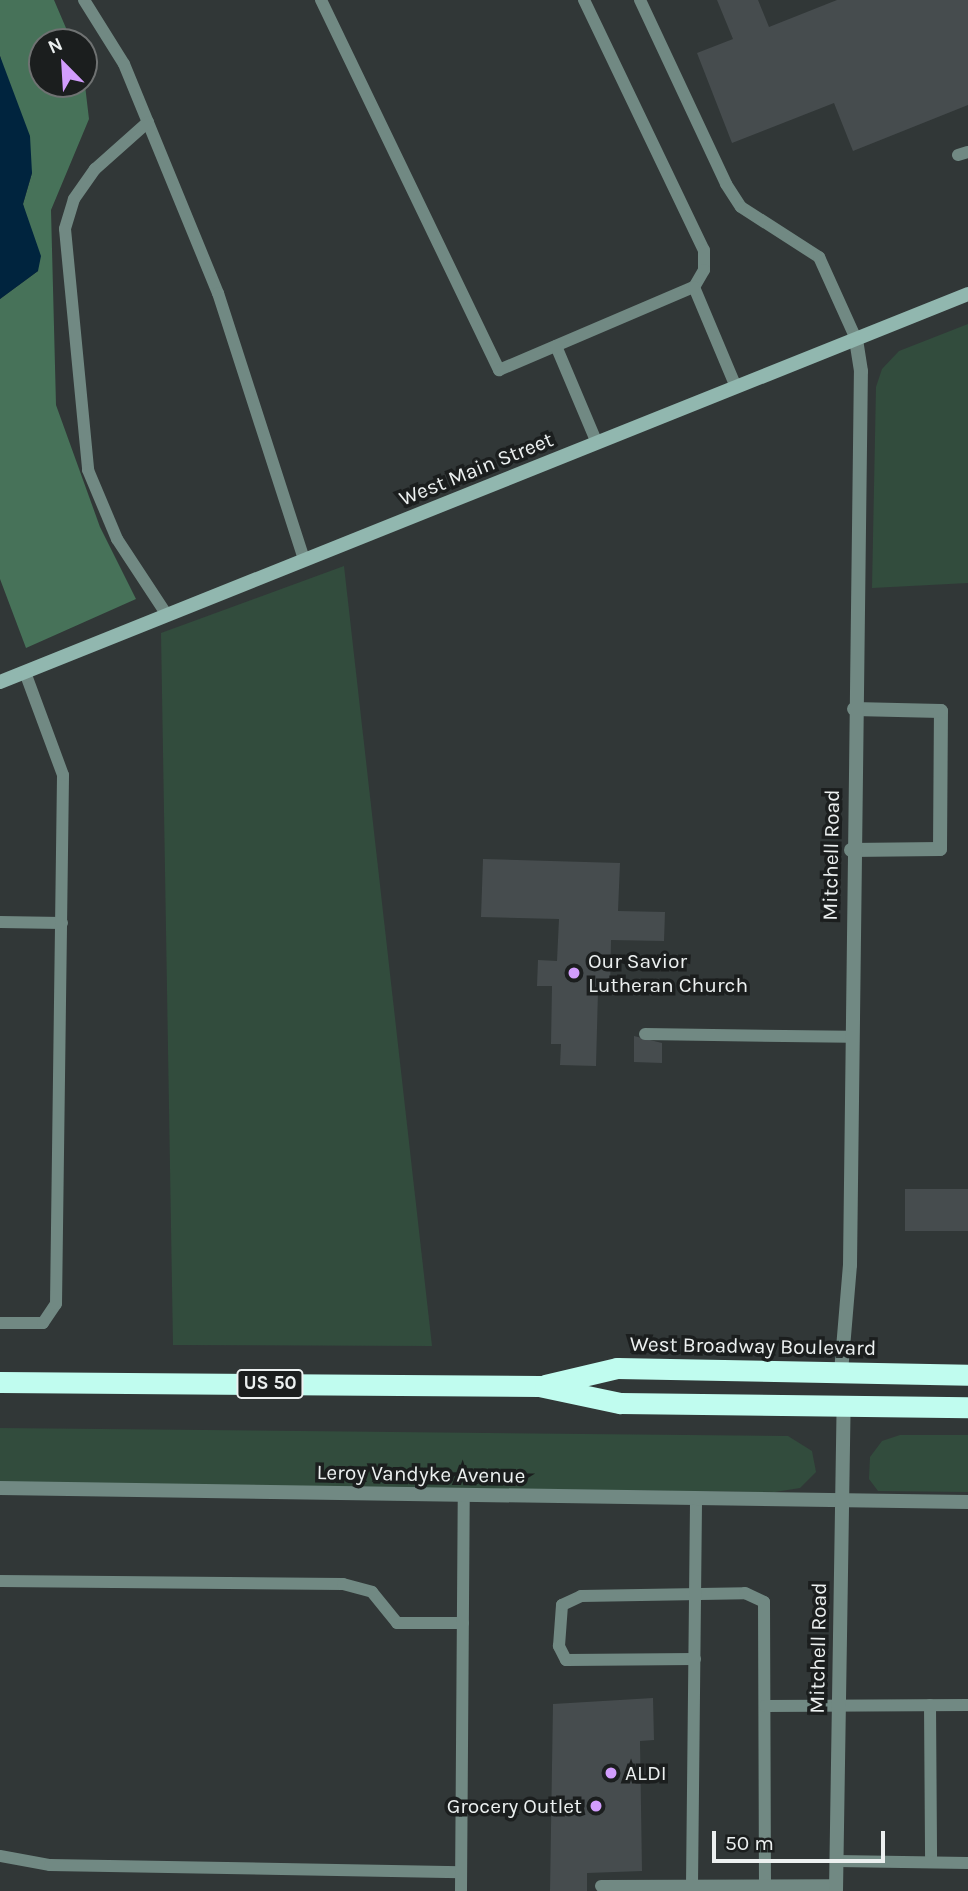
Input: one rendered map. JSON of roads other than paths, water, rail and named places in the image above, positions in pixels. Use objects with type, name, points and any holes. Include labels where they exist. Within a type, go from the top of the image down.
[{"type":"highway","name":"West Broadway Boulevard","points":[[539,1386],[617,1368],[968,1375]]},
{"type":"highway","name":"West Broadway Boulevard","points":[[0,1382],[539,1386],[620,1404],[968,1408]]},
{"type":"main road","name":"West Main Street","points":[[0,682],[968,294]]},
{"type":"street","name":"Mitchell Road","points":[[841,1372],[850,1265],[851,850],[861,371],[856,339]]},
{"type":"street","points":[[851,850],[940,849],[941,711],[854,709]]},
{"type":"street","name":"Mitchell Road","points":[[836,1888],[844,1405]]},
{"type":"street","name":"Leroy Vandyke Avenue","points":[[0,1488],[968,1502]]},
{"type":"lane","points":[[84,0],[124,64],[218,293],[304,560]]},
{"type":"lane","points":[[321,0],[499,370],[694,287],[704,270],[704,250],[584,0]]},
{"type":"lane","points":[[640,0],[726,184],[741,207],[819,257],[856,339]]},
{"type":"lane","points":[[148,122],[95,169],[74,199],[65,229],[88,470],[117,539],[167,615]]},
{"type":"lane","points":[[694,287],[736,387]]},
{"type":"lane","points":[[556,346],[597,443]]},
{"type":"lane","points":[[0,1323],[43,1323],[56,1304],[64,775],[25,672]]},
{"type":"lane","points":[[0,922],[62,923]]},
{"type":"lane","points":[[645,1034],[850,1037]]},
{"type":"lane","points":[[461,1891],[464,1496]]},
{"type":"lane","points":[[692,1885],[696,1499]]},
{"type":"lane","points":[[0,1581],[343,1584],[372,1592],[397,1623],[463,1623]]},
{"type":"lane","points":[[695,1660],[566,1660],[559,1616],[570,1597],[744,1593],[764,1602],[765,1884]]},
{"type":"lane","points":[[930,1704],[931,1862]]},
{"type":"lane","points":[[765,1706],[968,1705]]},
{"type":"lane","points":[[0,1856],[50,1865],[461,1872]]},
{"type":"lane","points":[[837,1861],[968,1863]]},
{"type":"lane","points":[[601,1886],[765,1884],[836,1888]]},
{"type":"water","points":[[0,56],[30,136],[32,173],[23,204],[41,256],[38,271],[0,299]]},
{"type":"place","name":"Our Savior Lutheran Church","points":[[574,973]]},
{"type":"place","name":"ALDI","points":[[611,1773]]},
{"type":"place","name":"Grocery Outlet","points":[[596,1806]]}]
